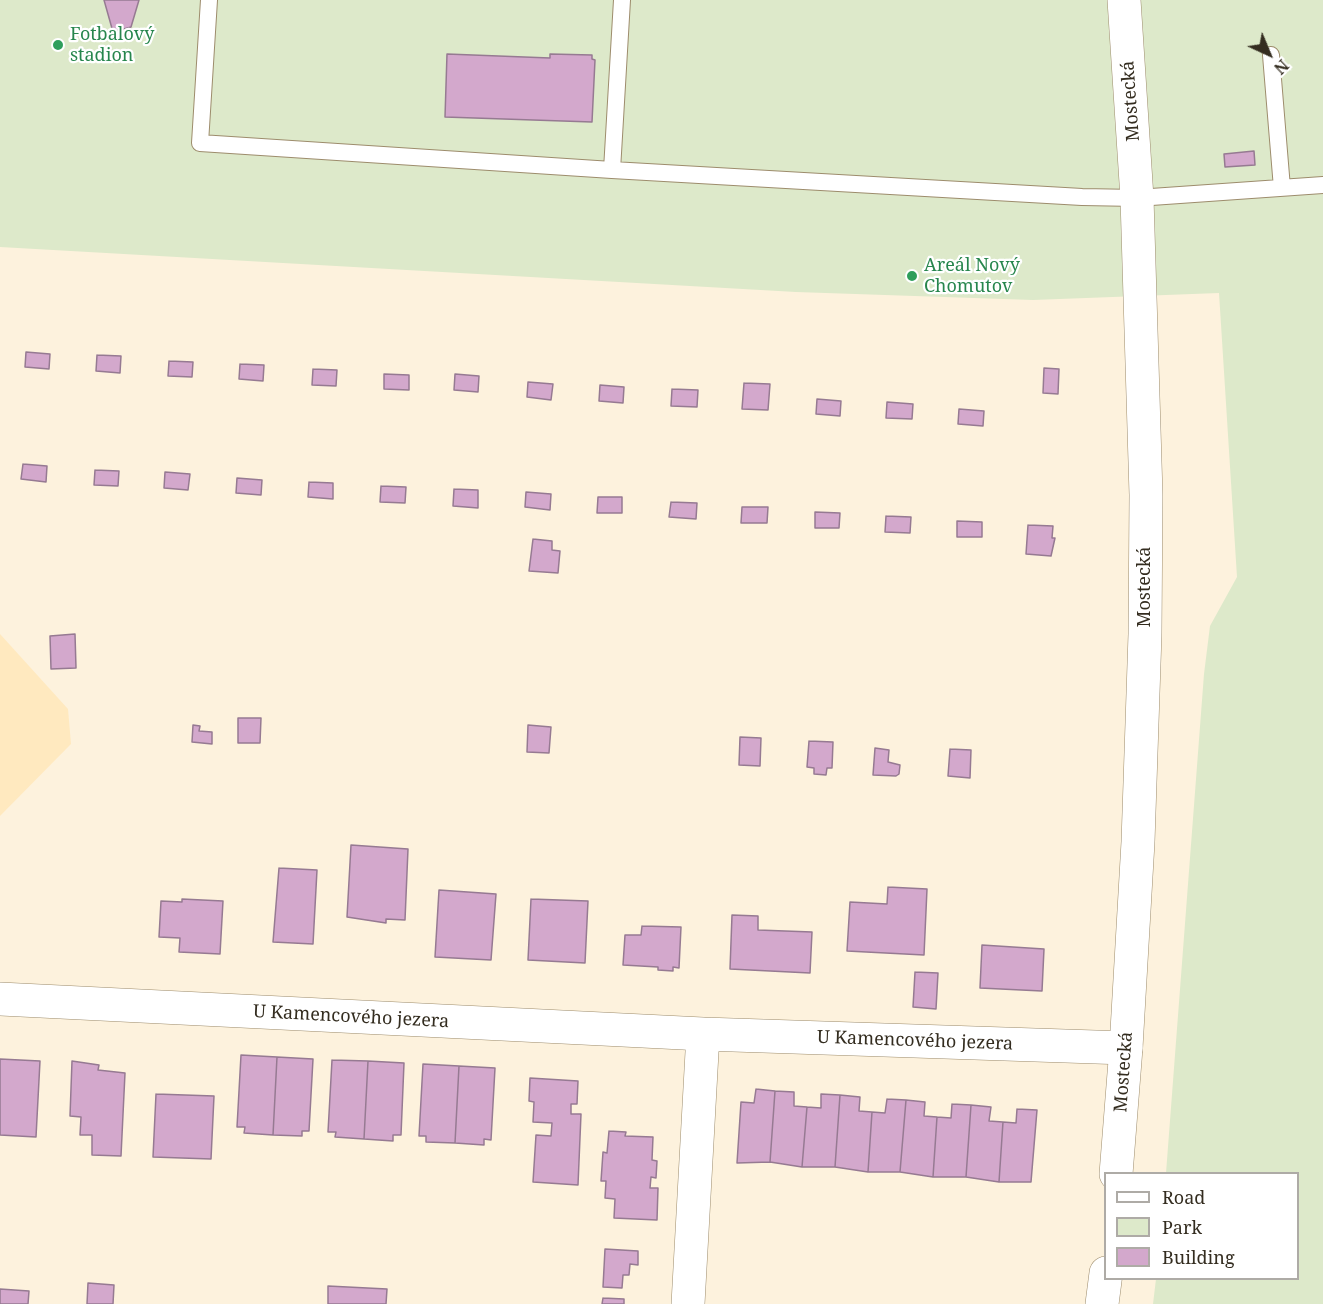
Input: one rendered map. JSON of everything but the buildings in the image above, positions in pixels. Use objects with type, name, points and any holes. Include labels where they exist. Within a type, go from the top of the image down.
[{"type":"street","name":"Mostecká","points":[[1116,1172],[1138,842],[1145,634],[1146,495],[1137,198],[1124,0]]},
{"type":"street","name":"U Kamencového jezera","points":[[0,999],[703,1034],[1126,1048]]},
{"type":"street","points":[[688,1304],[703,1034]]},
{"type":"street","points":[[1102,1304],[1105,1280]]},
{"type":"lane","points":[[209,0],[200,143],[1082,197],[1137,198],[1323,185]]},
{"type":"lane","points":[[612,170],[622,0]]},
{"type":"lane","points":[[1271,55],[1282,188]]},
{"type":"shaded area","points":[[0,634],[68,709],[71,744],[0,816]]},
{"type":"green space","name":"Areál Nový Chomutov","points":[[0,0],[1323,0],[1323,1304],[1153,1304],[1156,1280],[1299,1280],[1299,1172],[1166,1172],[1204,674],[1210,626],[1237,577],[1219,293],[1033,300],[796,292],[0,247]]},
{"type":"place","name":"Fotbalový stadion","points":[[58,45]]},
{"type":"place","name":"Areál Nový Chomutov","points":[[912,276]]}]
